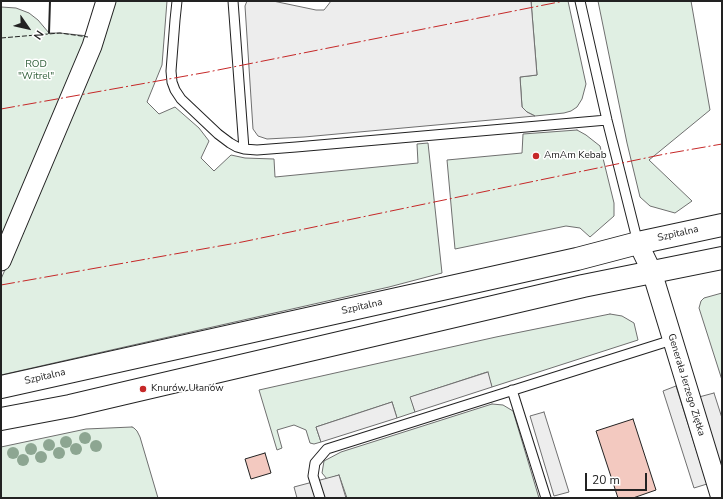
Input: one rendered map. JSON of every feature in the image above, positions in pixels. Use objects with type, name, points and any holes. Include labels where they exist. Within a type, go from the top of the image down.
[{"type":"street","points":[[1,261],[92,46],[106,1]]},
{"type":"street","name":"Szpitalna","points":[[1,387],[577,259],[638,243],[722,225]]},
{"type":"street","name":"Generała Jerzego Ziętka","points":[[638,243],[652,272],[721,498]]},
{"type":"street","points":[[1,419],[70,406],[583,286],[722,258]]},
{"type":"lane","points":[[177,1],[171,71],[172,82],[175,90],[181,99],[218,134],[236,147],[257,150],[607,120]]},
{"type":"lane","points":[[233,1],[244,149]]},
{"type":"lane","points":[[580,1],[607,120],[638,243]]},
{"type":"lane","points":[[320,498],[313,476],[315,463],[327,448],[672,340]]},
{"type":"lane","points":[[512,390],[546,498]]},
{"type":"green space","points":[[113,1],[167,1],[162,65],[147,102],[159,114],[175,107],[199,128],[209,141],[201,158],[214,171],[231,155],[245,158],[274,159],[275,177],[418,163],[417,144],[428,143],[442,273],[389,287],[1,375],[1,279],[38,193]]},
{"type":"green space","points":[[531,1],[568,1],[586,84],[582,99],[577,107],[571,111],[535,116],[527,112],[522,107],[520,77],[537,75]]},
{"type":"green space","points":[[598,1],[691,1],[710,110],[649,160],[692,201],[675,213],[650,206],[640,197],[627,143]]},
{"type":"green space","name":"ROD \"Witrel\"","points":[[1,7],[16,8],[29,13],[38,20],[49,33],[88,36],[1,245]]},
{"type":"green space","points":[[577,130],[600,146],[614,203],[614,216],[590,237],[580,228],[566,226],[455,249],[447,160],[522,153],[523,134]]},
{"type":"green space","points":[[722,293],[722,380],[699,308],[701,301],[704,298]]},
{"type":"green space","points":[[610,314],[622,316],[634,323],[638,340],[492,387],[487,372],[411,397],[415,412],[397,418],[392,402],[316,427],[321,442],[314,444],[310,443],[306,430],[294,425],[277,430],[282,448],[277,450],[259,390],[496,337]]},
{"type":"green space","points":[[492,404],[503,405],[513,411],[539,498],[347,498],[339,475],[327,479],[322,473],[324,461],[341,452]]},
{"type":"green space","points":[[132,427],[137,431],[140,437],[158,498],[1,498],[1,447],[86,429]]},
{"type":"shaded area","points":[[247,1],[273,1],[316,10],[324,10],[331,1],[531,1],[537,75],[520,77],[522,107],[527,112],[535,116],[304,137],[267,139],[258,136],[253,129],[245,6]]},
{"type":"shaded area","points":[[488,372],[492,387],[415,412],[410,397]]},
{"type":"shaded area","points":[[676,386],[707,484],[694,488],[663,391]]},
{"type":"shaded area","points":[[714,393],[722,418],[722,469],[699,397]]},
{"type":"shaded area","points":[[392,402],[397,418],[321,442],[316,427]]},
{"type":"shaded area","points":[[544,412],[569,492],[554,496],[530,416]]},
{"type":"shaded area","points":[[339,475],[346,498],[297,498],[294,487]]},
{"type":"building","points":[[633,419],[656,490],[633,498],[618,498],[596,431]]},
{"type":"building","points":[[265,453],[271,473],[251,479],[245,459]]},
{"type":"fence","points":[[1,38],[60,33],[88,37]]},
{"type":"wall","points":[[49,33],[50,1]]},
{"type":"power","points":[[1,109],[208,72],[564,1]]},
{"type":"power","points":[[1,285],[242,242],[665,154],[722,144]]},
{"type":"place","name":"AmAm Kebab","points":[[536,156]]},
{"type":"place","name":"Knurów Ułanów","points":[[143,389]]}]
